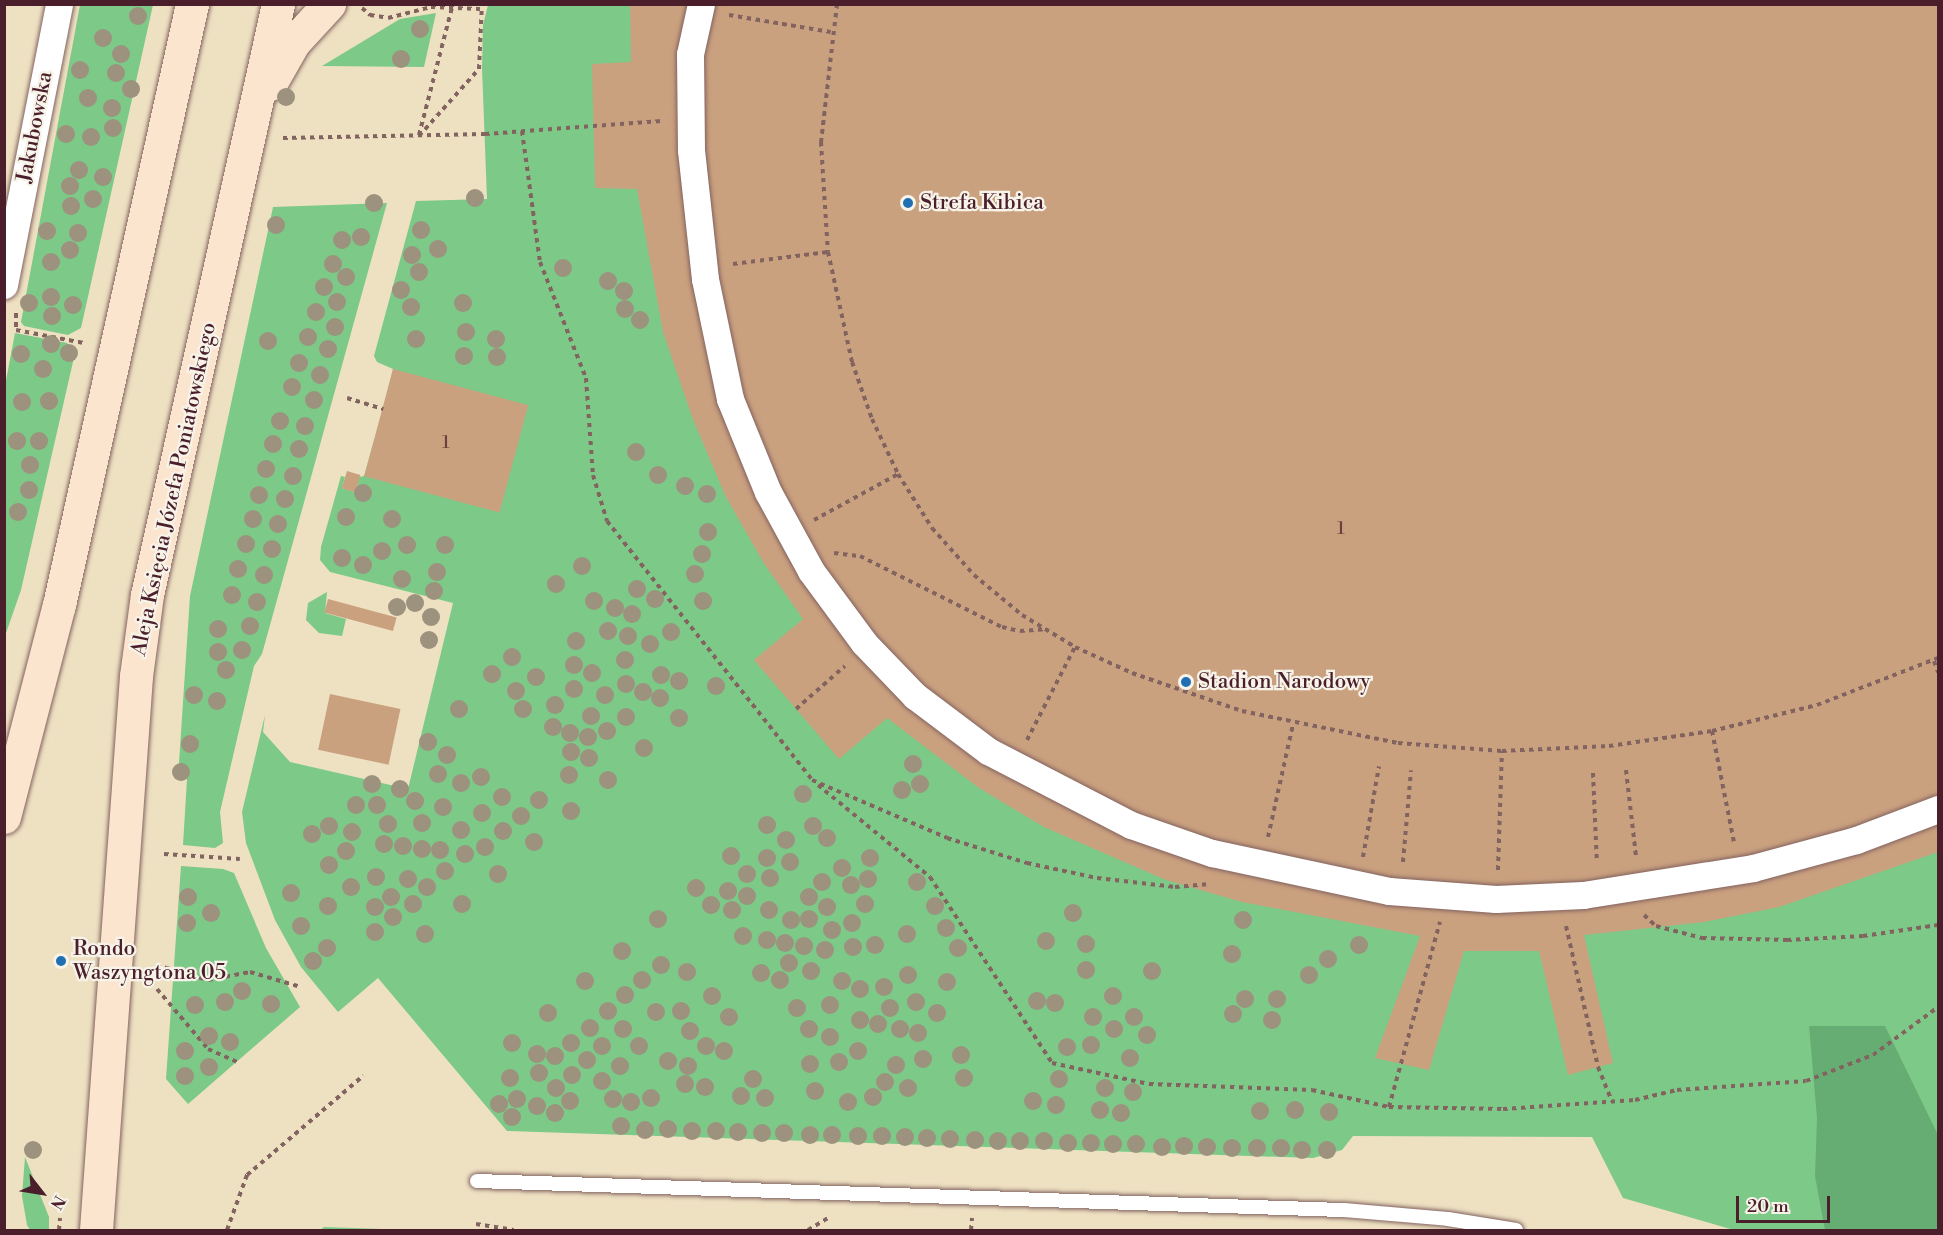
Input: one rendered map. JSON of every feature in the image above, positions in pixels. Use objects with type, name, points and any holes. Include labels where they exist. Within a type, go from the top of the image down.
[{"type":"main road","points":[[4,817],[59,604],[192,4]]},
{"type":"main road","name":"Aleja Księcia Józefa Poniatowskiego","points":[[96,1230],[136,675],[144,618],[278,4]]},
{"type":"main road","points":[[254,112],[294,42],[329,4]]},
{"type":"street","name":"Jakubowska","points":[[4,285],[59,4]]},
{"type":"street","points":[[700,6],[690,54],[691,150],[705,279],[730,399],[768,492],[810,571],[864,643],[915,696],[988,751],[1131,825],[1212,853],[1389,891],[1496,899],[1583,895],[1753,868],[1856,840],[1938,809]]},
{"type":"lane","points":[[477,1181],[1344,1210],[1440,1218],[1516,1230]]},
{"type":"path","points":[[360,4],[378,18],[431,8],[481,7],[479,69],[419,137]]},
{"type":"path","points":[[837,4],[831,32],[821,142],[828,252],[852,362],[898,474],[932,528],[974,575],[1046,629],[1075,647],[1179,690],[1293,724],[1398,743],[1502,751],[1609,746],[1712,731],[1817,705],[1936,660],[1938,672]]},
{"type":"path","points":[[419,137],[452,6]]},
{"type":"path","points":[[747,18],[831,32]]},
{"type":"path","points":[[283,138],[419,137],[628,124]]},
{"type":"path","points":[[522,131],[540,262],[586,378],[593,475],[607,520],[812,780],[930,877],[1052,1063],[1149,1084],[1312,1090],[1389,1107],[1503,1109],[1612,1101],[1677,1090],[1806,1081],[1873,1055],[1938,1007]]},
{"type":"path","points":[[742,263],[828,252]]},
{"type":"path","points":[[15,313],[18,313],[16,330],[84,343]]},
{"type":"path","points":[[347,398],[382,410]]},
{"type":"path","points":[[823,516],[898,474]]},
{"type":"path","points":[[860,556],[1002,627],[1020,631],[1046,629]]},
{"type":"path","points":[[1036,723],[1075,647]]},
{"type":"path","points":[[796,709],[841,670]]},
{"type":"path","points":[[1274,809],[1293,724]]},
{"type":"path","points":[[1712,731],[1728,817]]},
{"type":"path","points":[[1500,837],[1502,751]]},
{"type":"path","points":[[1369,827],[1379,766]]},
{"type":"path","points":[[1406,832],[1411,770]]},
{"type":"path","points":[[1626,770],[1633,832]]},
{"type":"path","points":[[1593,774],[1596,835]]},
{"type":"path","points":[[812,780],[947,838],[1027,863],[1097,878],[1190,887]]},
{"type":"path","points":[[164,854],[240,859]]},
{"type":"path","points":[[1656,926],[1702,938],[1787,940],[1863,936],[1938,925]]},
{"type":"path","points":[[1570,944],[1598,1067],[1612,1101]]},
{"type":"path","points":[[1389,1107],[1432,945]]},
{"type":"path","points":[[156,965],[208,980],[250,972],[301,987]]},
{"type":"path","points":[[158,989],[208,1049],[237,1062]]},
{"type":"path","points":[[227,1230],[247,1175],[363,1076]]},
{"type":"path","points":[[971,1230],[972,1217]]},
{"type":"path","points":[[59,1230],[60,1218]]},
{"type":"path","points":[[476,1224],[514,1230]]},
{"type":"green space","points":[[80,5],[153,5],[81,328],[68,335],[24,326],[21,322]]},
{"type":"green space","name":"Stadion Narodowy","points":[[488,5],[1938,5],[1938,1230],[1734,1230],[1623,1198],[1592,1137],[1353,1136],[1342,1150],[1313,1158],[507,1131],[378,978],[338,1012],[301,967],[275,920],[246,843],[242,812],[265,715],[263,732],[290,762],[408,789],[453,603],[330,572],[320,560],[321,547],[341,476],[345,477],[342,488],[355,492],[359,477],[364,476],[383,409],[393,369],[377,362],[374,356],[416,201],[487,199],[482,68],[483,25]]},
{"type":"green space","points":[[436,13],[424,67],[322,66],[400,19]]},
{"type":"green space","points":[[387,203],[262,654],[254,666],[220,812],[223,843],[215,848],[183,845],[187,779],[178,778],[190,596],[273,207]]},
{"type":"green space","points":[[15,333],[67,343],[75,353],[21,590],[5,636],[4,391]]},
{"type":"green space","points":[[327,592],[325,613],[346,619],[342,636],[319,633],[306,620],[308,603]]},
{"type":"green space","points":[[181,866],[223,869],[234,873],[266,948],[300,1007],[188,1104],[166,1079]]},
{"type":"green space","points":[[1809,1026],[1885,1026],[1938,1135],[1938,1230],[1825,1230],[1815,1176],[1817,1118]]},
{"type":"green space","points":[[25,1157],[49,1217],[49,1230],[30,1230],[27,1225],[22,1196]]},
{"type":"green space","points":[[324,1227],[411,1230],[320,1230]]},
{"type":"building","name":"Stadion Narodowy","points":[[630,4],[1938,4],[1938,852],[1779,907],[1704,922],[1584,935],[1613,1063],[1568,1075],[1539,951],[1464,951],[1429,1070],[1375,1058],[1420,936],[1242,902],[1166,880],[1044,827],[979,788],[887,718],[839,759],[754,660],[803,619],[763,562],[725,495],[692,417],[663,332],[637,189],[595,188],[592,64],[631,62]]},
{"type":"building","points":[[393,369],[528,405],[500,512],[364,476]]},
{"type":"building","points":[[347,471],[360,475],[355,492],[342,488]]},
{"type":"building","points":[[328,599],[397,617],[393,631],[324,613]]},
{"type":"building","points":[[330,694],[400,709],[389,765],[318,750]]},
{"type":"place","name":"Strefa Kibica","points":[[908,203]]},
{"type":"place","name":"Stadion Narodowy","points":[[1186,682]]},
{"type":"place","name":"Rondo Waszyngtona 05","points":[[61,961]]}]
